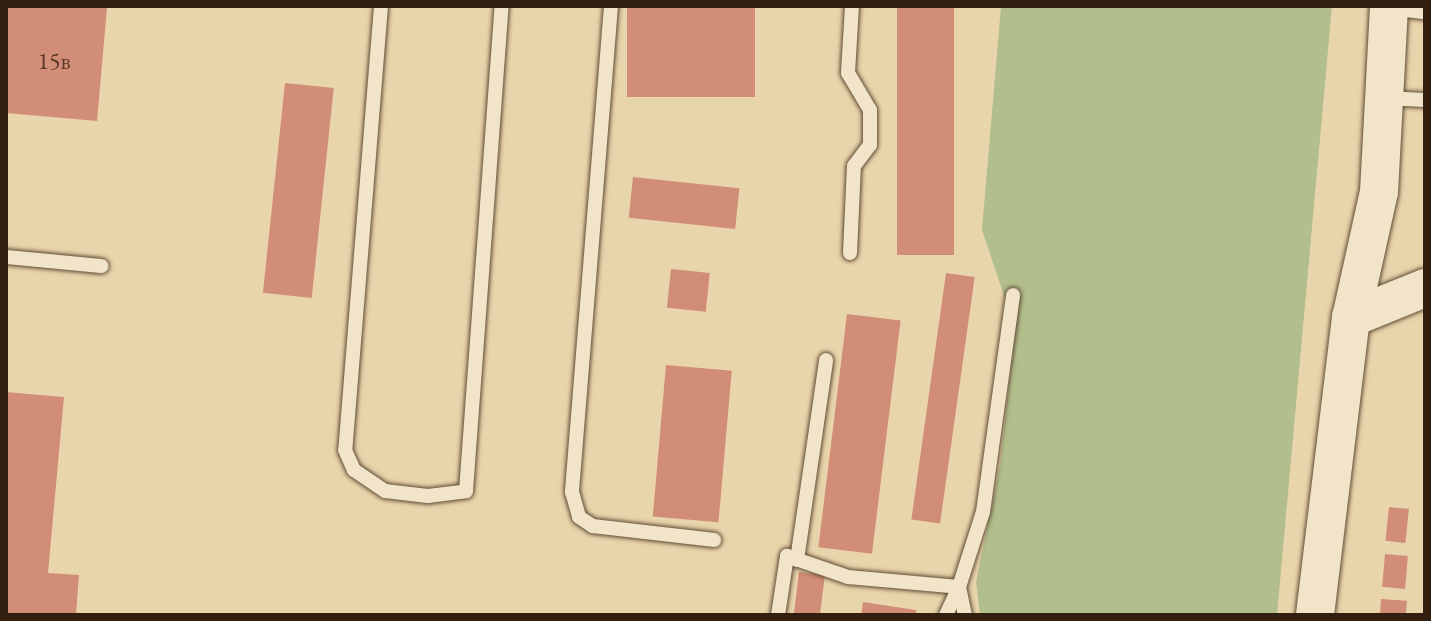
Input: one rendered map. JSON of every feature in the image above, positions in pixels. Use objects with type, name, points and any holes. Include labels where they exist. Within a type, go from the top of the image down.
[{"type":"main road","points":[[1315,615],[1321,533],[1351,318],[1379,192],[1384,98],[1401,8]]},
{"type":"main road","points":[[1351,318],[1425,288]]},
{"type":"lane","points":[[381,6],[345,450],[354,470],[385,491],[428,496],[466,491],[502,6]]},
{"type":"lane","points":[[611,6],[572,492],[579,517],[593,526],[714,540]]},
{"type":"lane","points":[[850,253],[854,166],[870,145],[870,110],[848,73],[852,6]]},
{"type":"lane","points":[[1384,98],[1425,100]]},
{"type":"lane","points":[[6,257],[102,266]]},
{"type":"lane","points":[[946,615],[959,587],[983,512],[1013,295]]},
{"type":"lane","points":[[797,560],[826,360]]},
{"type":"lane","points":[[778,615],[787,556],[848,577],[959,587]]},
{"type":"lane","points":[[959,587],[965,615]]},
{"type":"green space","points":[[1001,6],[1332,6],[1277,615],[980,615],[976,582],[1000,466],[1015,328],[982,230]]},
{"type":"building","points":[[6,6],[107,8],[97,121],[6,113]]},
{"type":"building","points":[[627,6],[755,6],[755,97],[627,97]]},
{"type":"building","points":[[897,6],[954,6],[954,255],[897,255]]},
{"type":"building","points":[[285,83],[334,88],[312,298],[263,293]]},
{"type":"building","points":[[633,177],[739,188],[735,229],[629,218]]},
{"type":"building","points":[[671,269],[710,273],[706,312],[667,308]]},
{"type":"building","points":[[946,273],[975,277],[940,524],[911,520]]},
{"type":"building","points":[[847,314],[901,321],[872,554],[818,547]]},
{"type":"building","points":[[666,365],[732,371],[719,522],[653,516]]},
{"type":"building","points":[[6,392],[64,397],[48,573],[79,575],[76,615],[6,615]]},
{"type":"building","points":[[1389,507],[1409,509],[1405,543],[1385,541]]},
{"type":"building","points":[[1385,554],[1408,556],[1405,589],[1382,587]]},
{"type":"building","points":[[799,572],[825,575],[820,615],[794,615]]},
{"type":"building","points":[[1381,599],[1407,601],[1406,615],[1380,615]]},
{"type":"building","points":[[863,602],[916,610],[916,615],[861,615]]}]
